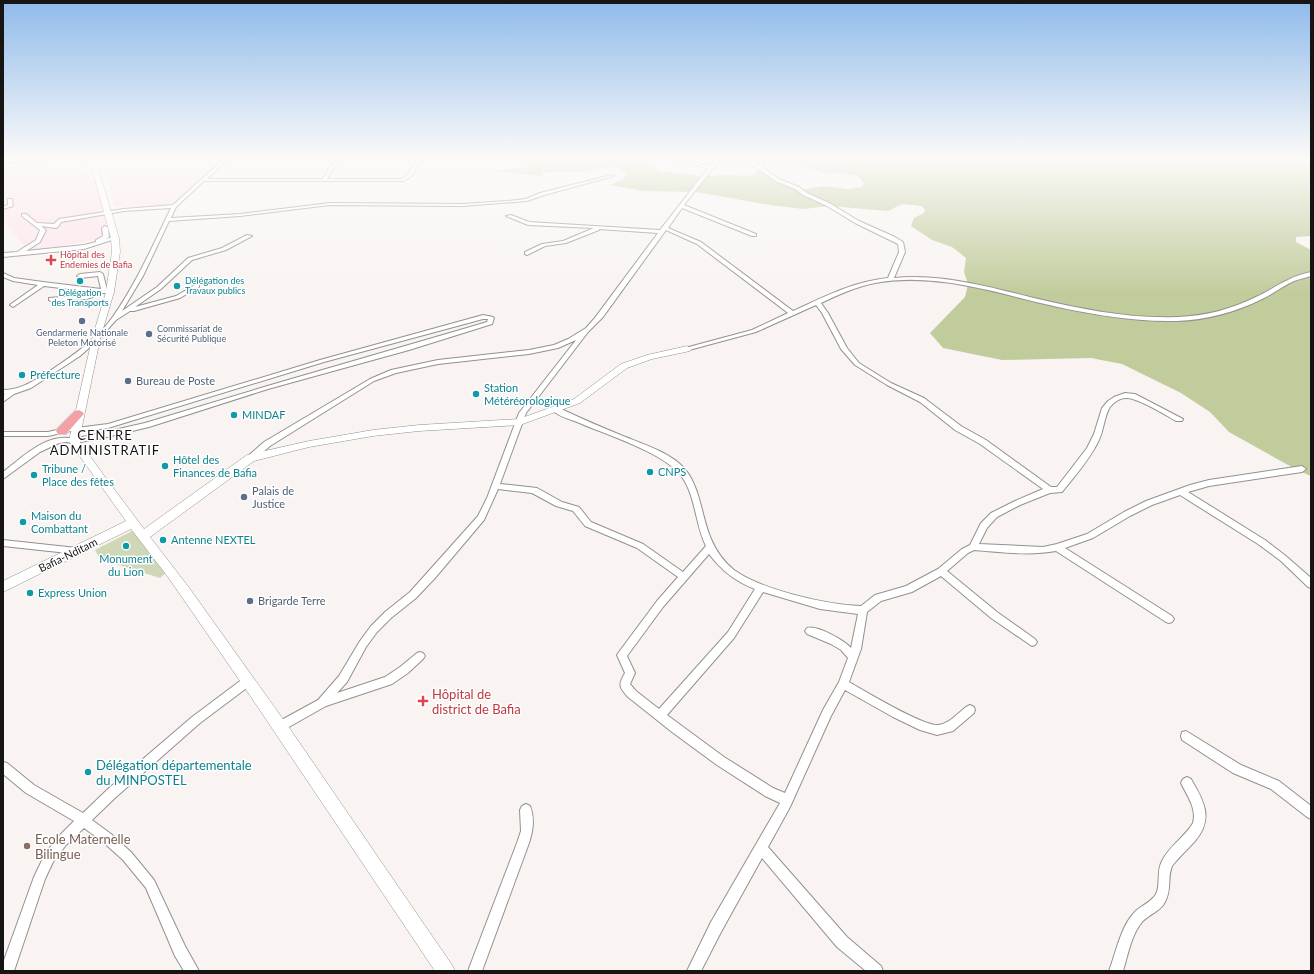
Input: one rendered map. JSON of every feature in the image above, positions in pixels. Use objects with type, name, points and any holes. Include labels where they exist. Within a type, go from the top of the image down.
[{"type":"main road","points":[[104,202],[115,238],[116,264],[107,291],[75,435],[133,523],[185,591],[248,681],[446,971]]},
{"type":"main road","points":[[143,536],[250,458],[309,444],[373,433],[419,428],[486,426],[520,422],[577,401],[624,366],[650,357],[687,349]]},
{"type":"main road","points":[[58,432],[79,412]]},
{"type":"main road","name":"Bafia-Nditam","points":[[3,586],[78,551],[133,523]]},
{"type":"street","points":[[3,208],[10,206],[10,202]]},
{"type":"street","points":[[3,392],[12,392],[29,387],[78,355],[96,339],[114,319],[140,276],[174,206],[178,202]]},
{"type":"street","points":[[168,220],[240,215],[330,204],[462,205],[500,202]]},
{"type":"street","points":[[322,703],[344,679],[363,644],[374,629],[388,615],[413,595],[432,575],[480,518],[495,486],[527,406],[635,270],[685,202]]},
{"type":"street","points":[[826,202],[857,222],[901,242],[902,252],[891,279]]},
{"type":"street","points":[[24,215],[36,224],[56,226],[60,221],[107,212],[174,206]]},
{"type":"street","points":[[682,206],[754,235]]},
{"type":"street","points":[[509,216],[528,223],[676,231],[699,243],[792,313]]},
{"type":"street","points":[[18,254],[38,241],[41,236],[43,230],[36,226],[36,224]]},
{"type":"street","points":[[527,253],[544,245],[564,242],[593,231],[599,227]]},
{"type":"street","points":[[84,247],[106,237],[105,228]]},
{"type":"street","points":[[114,319],[159,288],[190,260],[220,250],[248,236]]},
{"type":"street","points":[[3,255],[84,247],[115,238]]},
{"type":"street","points":[[80,276],[100,274],[107,291]]},
{"type":"street","points":[[687,349],[754,331],[855,285],[891,279],[925,279],[969,284],[1081,310],[1178,319],[1208,315],[1240,306],[1288,282],[1311,274]]},
{"type":"street","points":[[3,275],[13,279],[43,284],[107,291]]},
{"type":"street","points":[[5,283],[13,279]]},
{"type":"street","points":[[13,305],[43,284]]},
{"type":"street","points":[[127,311],[178,298],[197,286]]},
{"type":"street","points":[[51,299],[87,297],[107,291]]},
{"type":"street","points":[[817,302],[825,313],[844,349],[857,364],[889,384],[922,400],[958,428],[983,442],[1049,490]]},
{"type":"street","points":[[50,443],[72,439],[75,435],[322,361],[483,317],[492,318],[490,322],[455,334],[336,367],[115,433],[75,435]]},
{"type":"street","points":[[250,458],[261,448],[278,437],[372,380],[389,372],[415,366],[553,348],[567,342],[589,328]]},
{"type":"street","points":[[3,400],[12,392]]},
{"type":"street","points":[[556,410],[645,448],[671,462],[680,469],[692,486],[701,524],[710,547],[716,556],[735,574],[760,589],[835,608],[863,610],[878,598],[908,589],[941,571],[973,546],[981,530],[989,519],[1049,490],[1059,490],[1077,469],[1098,435],[1103,413],[1107,406],[1118,396],[1133,396],[1179,419]]},
{"type":"street","points":[[3,434],[58,432],[74,429],[75,435]]},
{"type":"street","points":[[3,476],[50,443],[58,432]]},
{"type":"street","points":[[973,546],[1023,550],[1043,550],[1057,547],[1090,536],[1132,511],[1181,491],[1209,483],[1302,469]]},
{"type":"street","points":[[495,486],[534,490],[559,504],[576,509],[588,524],[640,546],[684,577]]},
{"type":"street","points":[[1181,491],[1214,514],[1254,538],[1291,565],[1311,584]]},
{"type":"street","points":[[3,542],[78,551]]},
{"type":"street","points":[[710,547],[660,604],[622,655],[630,673],[625,682],[625,686],[660,716],[737,773],[782,799],[787,799]]},
{"type":"street","points":[[1057,547],[1169,619]]},
{"type":"street","points":[[941,571],[994,615],[1032,642]]},
{"type":"street","points":[[660,716],[731,635],[760,589]]},
{"type":"street","points":[[694,971],[716,927],[787,799],[827,713],[843,684],[853,657],[861,628],[863,610]]},
{"type":"street","points":[[810,631],[825,636],[840,644],[853,657]]},
{"type":"street","points":[[280,727],[322,703],[388,681],[420,656]]},
{"type":"street","points":[[7,971],[40,877],[49,858],[62,841],[83,820],[196,720],[248,681]]},
{"type":"street","points":[[843,684],[904,717],[937,730],[949,727],[970,710]]},
{"type":"street","points":[[1186,736],[1237,769],[1275,785],[1311,813]]},
{"type":"street","points":[[3,767],[30,789],[83,820],[107,838],[127,856],[150,884],[180,951],[192,971]]},
{"type":"street","points":[[1116,971],[1133,927],[1139,917],[1162,896],[1164,886],[1163,870],[1166,863],[1196,829],[1200,821],[1199,809],[1187,783]]},
{"type":"street","points":[[475,971],[527,831],[526,810]]},
{"type":"street","points":[[761,848],[842,942],[876,971]]},
{"type":"shaded area","points":[[3,202],[101,202],[109,237],[29,252],[3,220]]},
{"type":"shaded area","points":[[114,202],[175,202],[172,205],[115,206]]},
{"type":"green space","points":[[756,202],[1311,202],[1311,236],[1296,237],[1296,242],[1311,250],[1311,476],[1297,470],[1229,432],[1210,412],[1181,393],[1122,364],[1091,358],[1002,360],[943,348],[930,333],[965,297],[968,284],[964,272],[966,258],[952,247],[932,240],[911,226],[914,218],[924,213],[925,210],[922,206],[902,204],[888,211],[830,206],[803,209]]},
{"type":"green space","points":[[134,530],[166,573],[160,578],[100,559],[95,550]]},
{"type":"place","name":"Hôpital des Endemies de Bafia","points":[[51,260]]},
{"type":"place","name":"Délégation des Transports","points":[[80,281]]},
{"type":"place","name":"Délégation des Travaux publics","points":[[177,286]]},
{"type":"place","name":"Gendarmerie Nationale Peleton Motorisé","points":[[82,321]]},
{"type":"place","name":"Commissariat de Sécurité Publique","points":[[149,334]]},
{"type":"place","name":"Préfecture","points":[[22,375]]},
{"type":"place","name":"Bureau de Poste","points":[[128,381]]},
{"type":"place","name":"Station Météréorologique","points":[[476,394]]},
{"type":"place","name":"MINDAF","points":[[234,415]]},
{"type":"place","name":"Hôtel des Finances de Bafia","points":[[165,466]]},
{"type":"place","name":"CNPS","points":[[650,472]]},
{"type":"place","name":"Tribune / Place des fêtes","points":[[34,475]]},
{"type":"place","name":"Palais de Justice","points":[[244,497]]},
{"type":"place","name":"Maison du Combattant","points":[[23,522]]},
{"type":"place","name":"Antenne NEXTEL","points":[[163,540]]},
{"type":"place","name":"Monument du Lion","points":[[126,546]]},
{"type":"place","name":"Express Union","points":[[30,593]]},
{"type":"place","name":"Brigarde Terre","points":[[250,601]]},
{"type":"place","name":"Hôpital de district de Bafia","points":[[423,701]]},
{"type":"place","name":"Délégation départementale du MINPOSTEL","points":[[88,772]]},
{"type":"place","name":"Ecole Maternelle Bilingue","points":[[27,846]]},
{"type":"district","name":"CENTRE ADMINISTRATIF","points":[[105,442]]}]
